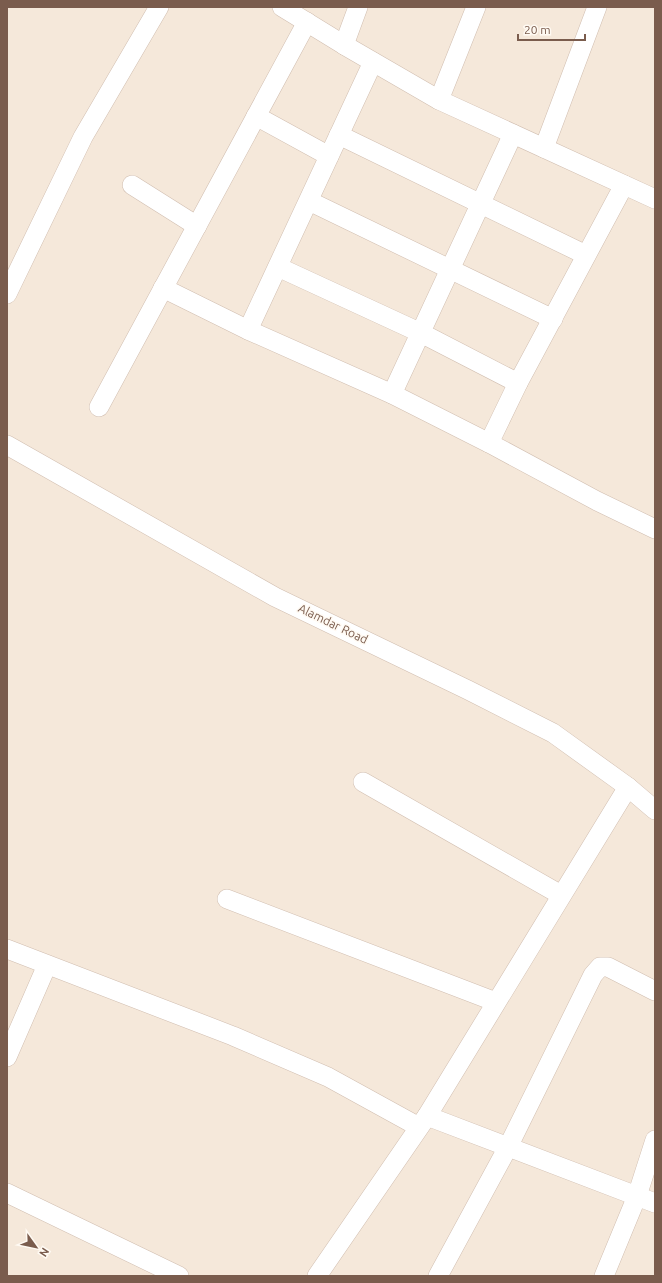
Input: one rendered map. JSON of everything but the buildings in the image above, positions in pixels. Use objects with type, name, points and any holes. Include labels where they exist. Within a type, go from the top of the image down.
[{"type":"street","points":[[7,294],[83,137],[159,7]]},
{"type":"street","points":[[282,7],[439,100],[655,199]]},
{"type":"street","points":[[344,45],[358,7]]},
{"type":"street","points":[[439,100],[476,7]]},
{"type":"street","points":[[544,148],[597,7]]},
{"type":"street","points":[[99,407],[307,22]]},
{"type":"street","points":[[248,330],[373,62]]},
{"type":"street","points":[[256,116],[329,156]]},
{"type":"street","points":[[392,394],[513,134]]},
{"type":"street","points":[[339,136],[586,255]]},
{"type":"street","points":[[132,185],[197,226]]},
{"type":"street","points":[[489,443],[518,383],[624,185]]},
{"type":"street","points":[[309,201],[553,319]]},
{"type":"street","points":[[278,267],[420,333],[518,383]]},
{"type":"street","points":[[163,288],[248,330],[392,394],[489,443],[597,501],[655,529]]},
{"type":"street","name":"Alamdar Road","points":[[7,445],[275,596],[468,690],[552,733],[628,788],[655,810]]},
{"type":"street","points":[[363,782],[561,895]]},
{"type":"street","points":[[317,1276],[423,1122],[628,788]]},
{"type":"street","points":[[227,899],[496,1002]]},
{"type":"street","points":[[7,949],[233,1036],[423,1122],[508,1147],[655,1203]]},
{"type":"street","points":[[7,1057],[47,964]]},
{"type":"street","points":[[438,1276],[508,1147],[596,971],[600,967],[608,967],[655,991]]},
{"type":"street","points":[[604,1276],[637,1196],[655,1140]]},
{"type":"street","points":[[7,1193],[179,1276]]},
{"type":"shaded area","points":[[7,7],[655,7],[655,1276],[7,1276]]}]
